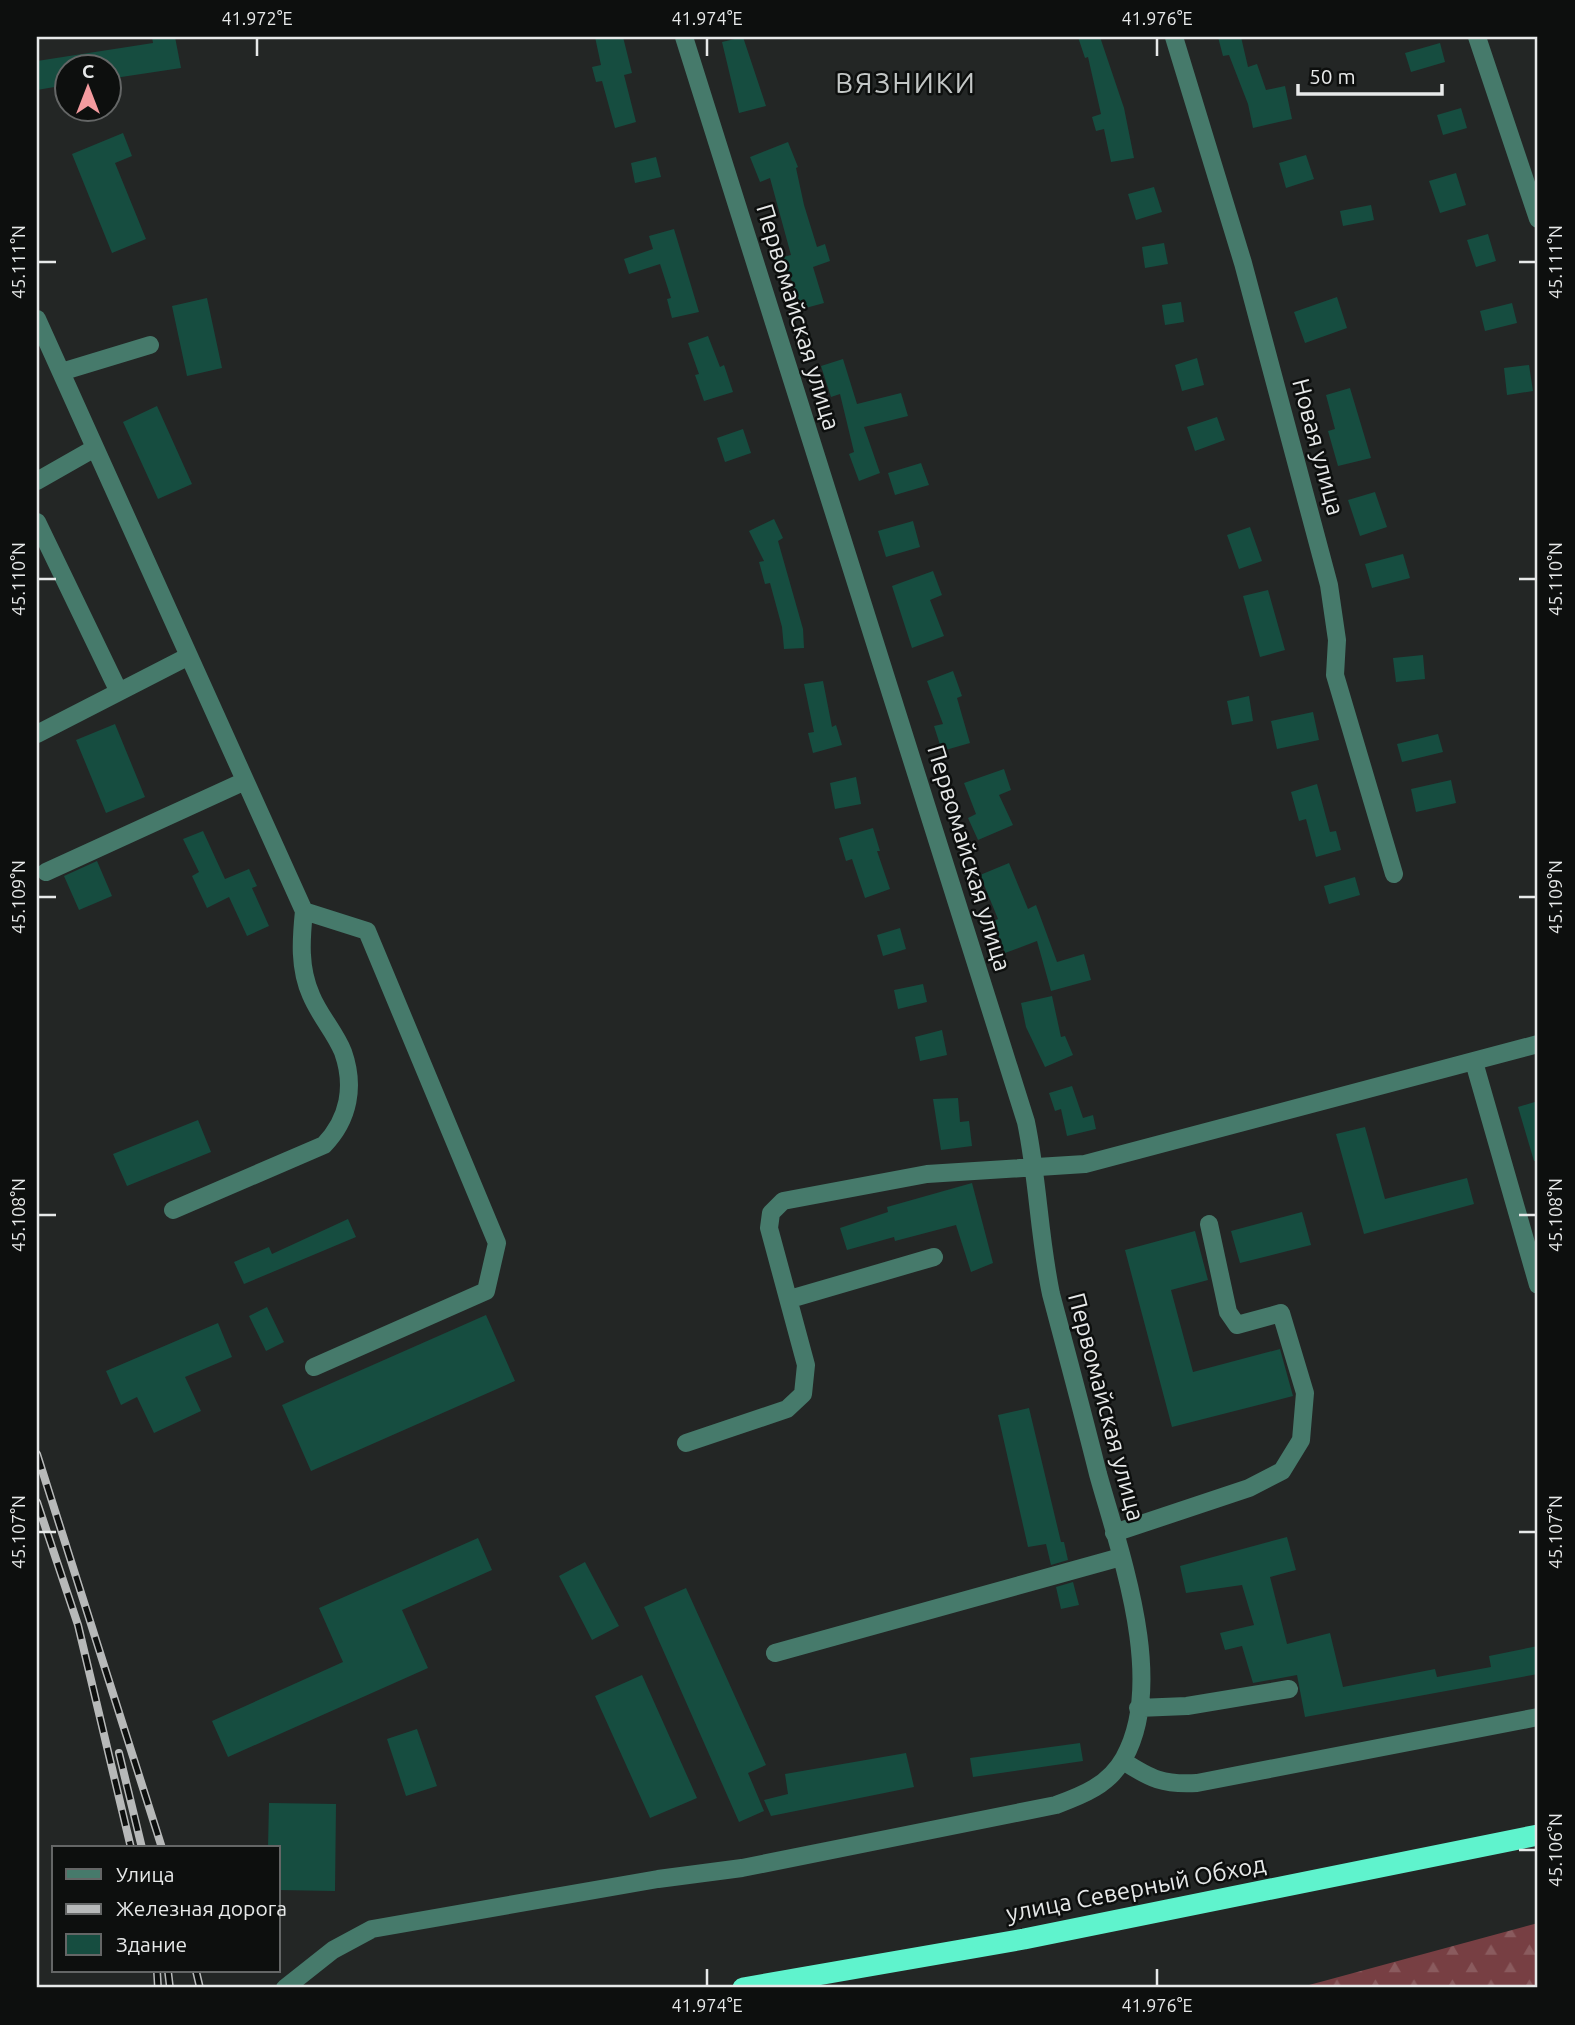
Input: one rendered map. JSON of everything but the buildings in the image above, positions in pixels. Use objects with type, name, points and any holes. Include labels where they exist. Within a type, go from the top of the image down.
[{"type":"highway","name":"улица Северный Обход","points":[[743,1988],[1024,1939],[1538,1835]]},
{"type":"street","name":"Первомайская улица","points":[[684,37],[1026,1122],[1035,1168],[1042,1249],[1051,1294],[1135,1611],[1142,1667],[1138,1708],[1130,1744],[1123,1761]]},
{"type":"street","name":"Новая улица","points":[[1174,37],[1243,262],[1329,585],[1336,640],[1337,684],[1394,874]]},
{"type":"street","points":[[1477,37],[1538,219]]},
{"type":"street","points":[[37,319],[304,911],[300,950],[310,994],[343,1052],[351,1097],[337,1132],[324,1145],[173,1210]]},
{"type":"street","points":[[61,372],[150,345]]},
{"type":"street","points":[[37,481],[95,448]]},
{"type":"street","points":[[37,522],[119,692]]},
{"type":"street","points":[[37,734],[189,656]]},
{"type":"street","points":[[46,872],[245,781]]},
{"type":"street","points":[[304,911],[367,931],[497,1243],[486,1291],[314,1367]]},
{"type":"street","points":[[685,1443],[788,1409],[803,1394],[806,1366],[769,1228],[771,1213],[783,1201],[927,1174],[1085,1164],[1538,1044]]},
{"type":"street","points":[[1474,1062],[1538,1285]]},
{"type":"street","points":[[1114,1533],[1249,1488],[1282,1471],[1301,1440],[1305,1393],[1281,1313],[1237,1325],[1228,1312],[1209,1224]]},
{"type":"street","points":[[790,1299],[934,1257]]},
{"type":"street","points":[[775,1653],[1121,1557]]},
{"type":"street","points":[[1138,1708],[1187,1706],[1289,1689]]},
{"type":"street","points":[[285,1988],[333,1950],[372,1929],[658,1879],[742,1868],[1056,1805],[1090,1792],[1123,1761],[1150,1778],[1171,1784],[1197,1783],[1538,1717]]},
{"type":"green space","points":[[1538,1923],[1538,1988],[1298,1988]]},
{"type":"railway","points":[[37,1454],[161,1846]]},
{"type":"railway","points":[[37,1502],[78,1625],[131,1846]]},
{"type":"railway","points":[[119,1753],[142,1846]]},
{"type":"railway","points":[[157,1972],[158,1988]]},
{"type":"railway","points":[[168,1972],[170,1988]]},
{"type":"railway","points":[[196,1972],[200,1988]]},
{"type":"district","name":"ВЯЗНИКИ","points":[[906,83]]}]
